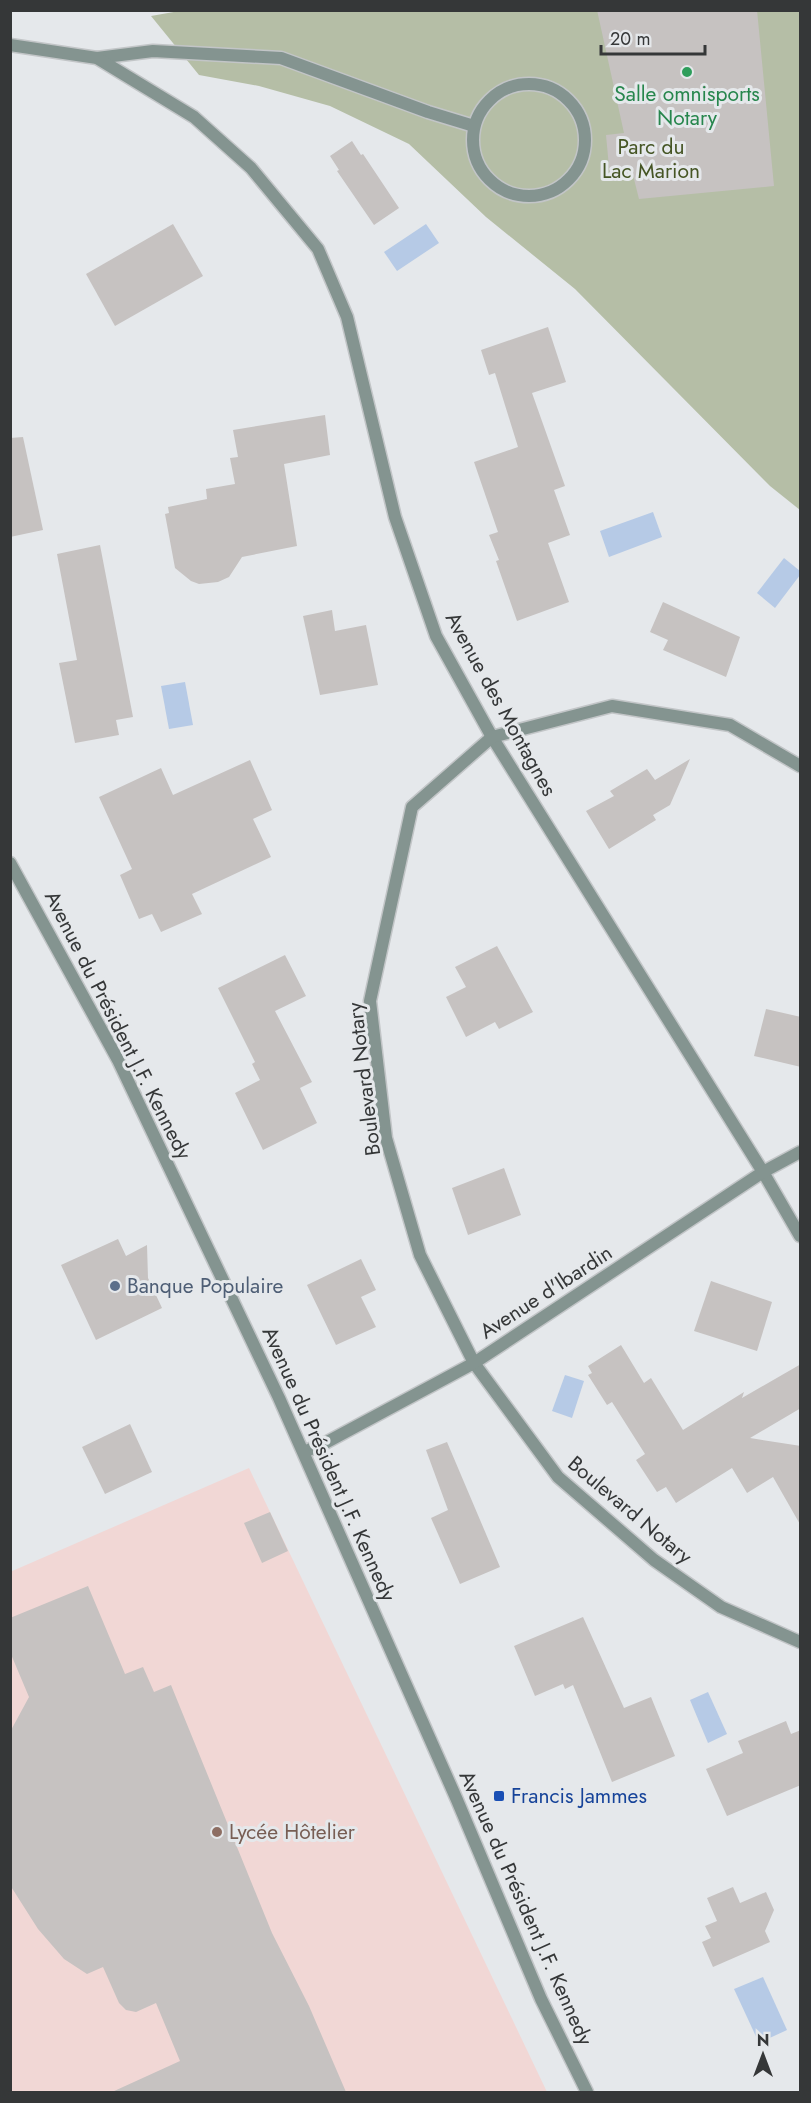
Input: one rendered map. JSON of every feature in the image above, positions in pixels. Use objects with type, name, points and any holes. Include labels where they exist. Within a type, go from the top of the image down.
[{"type":"street","points":[[10,45],[97,58],[153,51],[281,58],[428,112],[474,126]]},
{"type":"street","name":"Avenue des Montagnes","points":[[97,58],[194,117],[251,168],[318,249],[347,317],[395,518],[436,636],[492,737],[801,1236]]},
{"type":"street","points":[[532,83],[551,88],[568,98],[579,114],[585,132],[584,152],[578,168],[566,182],[551,192],[534,196],[516,195],[499,188],[486,176],[476,161],[472,144],[474,126],[482,108],[495,94],[513,86],[532,83]]},
{"type":"street","name":"Boulevard Notary","points":[[801,765],[730,725],[612,706],[492,737],[412,807],[370,1001],[386,1138],[420,1255],[474,1363],[558,1477],[654,1560],[722,1607],[801,1642]]},
{"type":"street","name":"Avenue du Président J.F. Kennedy","points":[[10,863],[118,1059],[304,1452],[541,1999],[587,2092]]},
{"type":"street","name":"Avenue d'Ibardin","points":[[304,1452],[327,1443],[474,1363],[763,1172],[801,1152]]},
{"type":"shaded area","name":"Lycée Hôtelier","points":[[249,1468],[547,2092],[11,2092],[10,1572]]},
{"type":"green space","name":"Parc du Lac Marion","points":[[185,10],[800,11],[800,510],[770,486],[575,289],[486,217],[409,144],[330,106],[259,86],[199,75],[151,16]]},
{"type":"water","points":[[426,224],[439,243],[397,271],[384,252]]},
{"type":"water","points":[[653,512],[662,537],[609,557],[600,531]]},
{"type":"water","points":[[784,558],[800,571],[800,575],[775,608],[757,593]]},
{"type":"water","points":[[185,682],[193,725],[169,729],[161,686]]},
{"type":"water","points":[[565,1375],[584,1381],[572,1418],[552,1411]]},
{"type":"water","points":[[708,1692],[727,1734],[708,1743],[690,1700]]},
{"type":"water","points":[[763,1977],[787,2030],[759,2043],[734,1989]]},
{"type":"building","name":"Salle omnisports Notary","points":[[597,10],[757,10],[774,186],[639,199],[633,175],[610,178],[606,135],[624,133]]},
{"type":"building","points":[[352,141],[399,208],[374,225],[337,171],[339,170],[330,156]]},
{"type":"building","points":[[173,224],[203,276],[115,326],[86,274]]},
{"type":"building","points":[[548,327],[566,382],[532,393],[565,486],[554,490],[570,535],[548,543],[569,602],[517,621],[489,535],[498,532],[474,462],[518,447],[495,373],[489,375],[481,350]]},
{"type":"building","points":[[325,415],[330,455],[284,464],[297,546],[242,557],[229,577],[218,582],[199,584],[191,581],[175,568],[165,514],[169,513],[168,507],[207,499],[206,489],[235,484],[230,458],[238,457],[233,430]]},
{"type":"building","points":[[23,437],[43,530],[10,537],[10,438]]},
{"type":"building","points":[[100,545],[133,717],[116,720],[119,735],[75,743],[59,663],[77,660],[57,554]]},
{"type":"building","points":[[663,602],[740,637],[726,677],[663,650],[668,640],[650,632]]},
{"type":"building","points":[[332,610],[335,631],[366,625],[378,685],[320,695],[303,616]]},
{"type":"building","points":[[690,759],[670,805],[653,815],[656,820],[609,849],[586,811],[614,796],[610,791],[647,769],[655,780]]},
{"type":"building","points":[[250,760],[272,810],[253,819],[271,857],[192,894],[202,914],[161,932],[152,914],[139,919],[120,875],[132,869],[99,797],[161,768],[173,795]]},
{"type":"building","points":[[497,946],[533,1012],[499,1029],[495,1022],[466,1037],[446,997],[466,987],[455,967]]},
{"type":"building","points":[[285,955],[306,996],[275,1011],[312,1082],[300,1088],[317,1123],[263,1150],[235,1093],[260,1080],[252,1064],[255,1062],[218,988]]},
{"type":"building","points":[[766,1009],[801,1017],[801,1067],[754,1056]]},
{"type":"building","points":[[504,1168],[521,1215],[468,1235],[452,1188]]},
{"type":"building","points":[[118,1239],[126,1256],[147,1245],[148,1278],[162,1308],[96,1340],[61,1265]]},
{"type":"building","points":[[361,1259],[376,1290],[361,1297],[376,1327],[336,1345],[307,1285]]},
{"type":"building","points":[[711,1281],[772,1302],[757,1351],[694,1331]]},
{"type":"building","points":[[621,1345],[644,1383],[651,1378],[683,1430],[744,1392],[742,1398],[801,1364],[801,1408],[750,1438],[801,1446],[801,1526],[773,1477],[747,1493],[732,1468],[676,1503],[666,1487],[657,1492],[636,1460],[645,1454],[612,1402],[607,1405],[588,1375],[592,1373],[588,1366]]},
{"type":"building","points":[[130,1424],[152,1472],[105,1494],[82,1447]]},
{"type":"building","points":[[447,1442],[500,1567],[460,1584],[431,1518],[448,1510],[426,1450]]},
{"type":"building","points":[[270,1512],[288,1551],[262,1563],[244,1523]]},
{"type":"building","points":[[88,1586],[125,1674],[143,1667],[154,1692],[171,1685],[272,1933],[309,2006],[346,2092],[112,2092],[180,2061],[156,2003],[136,2012],[126,2010],[119,2003],[103,1967],[87,1974],[64,1959],[38,1929],[10,1885],[10,1732],[29,1697],[10,1652],[10,1618]]},
{"type":"building","points":[[583,1617],[624,1708],[651,1697],[675,1756],[612,1782],[573,1685],[565,1689],[563,1684],[535,1696],[514,1646]]},
{"type":"building","points":[[786,1721],[791,1734],[801,1730],[801,1785],[727,1816],[706,1769],[743,1753],[738,1741]]},
{"type":"building","points":[[733,1887],[740,1903],[766,1892],[774,1910],[765,1931],[770,1942],[713,1967],[702,1942],[711,1938],[705,1926],[717,1921],[707,1898]]},
{"type":"place","name":"Salle omnisports Notary","points":[[687,72]]},
{"type":"place","name":"Banque Populaire","points":[[115,1286]]},
{"type":"place","name":"Francis Jammes","points":[[499,1796]]},
{"type":"place","name":"Lycée Hôtelier","points":[[217,1832]]}]
